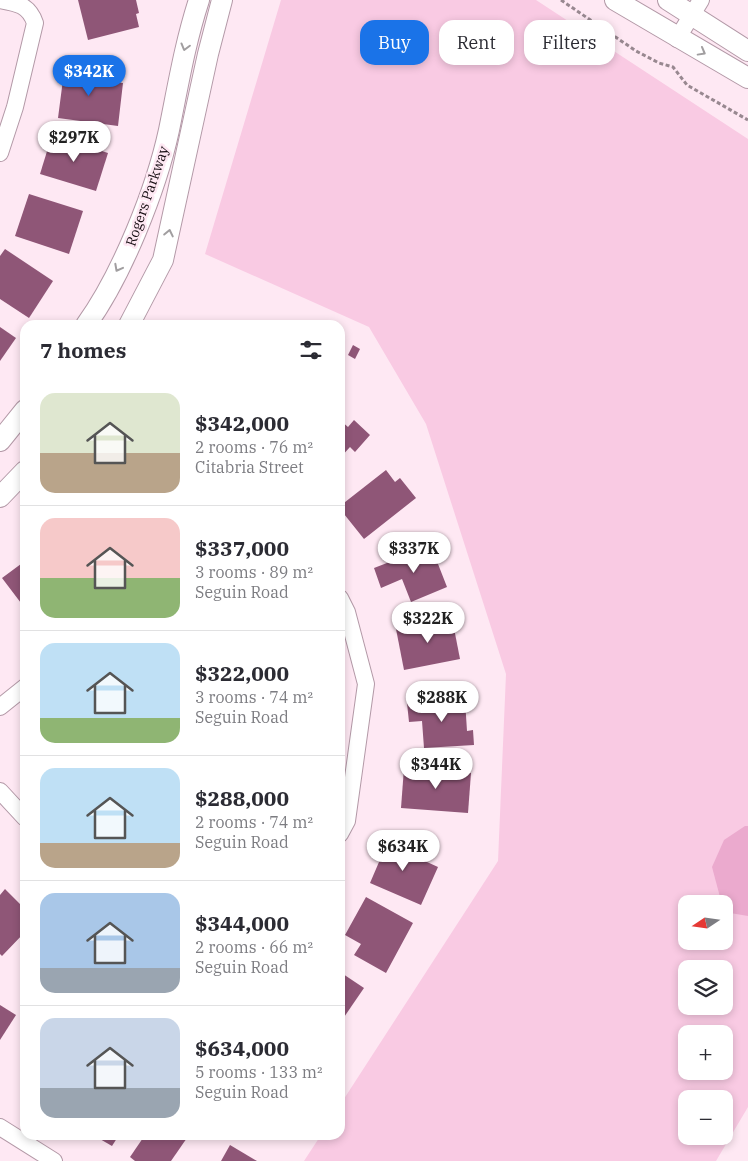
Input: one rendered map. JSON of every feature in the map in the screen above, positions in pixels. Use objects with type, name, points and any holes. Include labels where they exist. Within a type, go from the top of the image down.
[{"type":"street","points":[[0,0],[24,6],[31,12],[35,23],[0,152]]},
{"type":"street","name":"Rogers Parkway","points":[[89,320],[127,252],[161,162],[182,57],[199,0]]},
{"type":"street","name":"Rogers Parkway","points":[[132,320],[163,260],[208,54],[222,0]]},
{"type":"street","points":[[615,0],[677,39],[748,78]]},
{"type":"street","points":[[668,0],[696,8],[748,51]]},
{"type":"street","points":[[677,39],[696,8]]},
{"type":"street","points":[[0,441],[20,416]]},
{"type":"street","points":[[0,497],[20,476]]},
{"type":"street","points":[[345,608],[366,684],[345,825]]},
{"type":"street","points":[[0,707],[20,691]]},
{"type":"street","points":[[0,791],[20,813]]},
{"type":"street","points":[[0,1127],[20,1140]]},
{"type":"street","points":[[21,1140],[54,1161]]},
{"type":"path","points":[[561,0],[636,50],[659,63],[673,67],[687,84],[748,120]]},
{"type":"shaded area","points":[[281,0],[536,0],[567,20],[524,20],[524,65],[615,65],[615,52],[748,139],[748,1107],[733,1132],[733,1090],[678,1090],[678,1145],[725,1145],[716,1161],[304,1161],[318,1140],[345,1140],[345,1097],[498,861],[506,674],[426,424],[369,327],[205,254]]},
{"type":"shaded area","points":[[745,826],[748,826],[748,916],[733,914],[733,895],[719,895],[712,867],[724,840]]},
{"type":"building","points":[[78,0],[136,0],[139,13],[136,14],[139,27],[88,40]]},
{"type":"building","points":[[65,64],[99,69],[98,80],[123,83],[118,126],[58,118]]},
{"type":"building","points":[[52,135],[108,153],[96,191],[40,174]]},
{"type":"building","points":[[29,194],[83,211],[69,254],[15,236]]},
{"type":"building","points":[[5,249],[53,281],[29,318],[0,299],[0,256]]},
{"type":"building","points":[[0,327],[16,338],[0,361]]},
{"type":"building","points":[[353,345],[360,349],[355,359],[348,355]]},
{"type":"building","points":[[354,420],[370,435],[355,452],[350,447],[345,452],[345,424],[348,427]]},
{"type":"building","points":[[386,470],[395,482],[400,478],[416,498],[364,539],[345,515],[345,502]]},
{"type":"building","points":[[431,546],[447,587],[411,602],[402,579],[381,588],[374,568]]},
{"type":"building","points":[[20,565],[20,602],[2,578]]},
{"type":"building","points":[[452,618],[460,659],[404,670],[396,629]]},
{"type":"building","points":[[465,700],[467,731],[473,730],[474,745],[424,748],[422,721],[409,722],[407,703]]},
{"type":"building","points":[[404,768],[471,773],[468,813],[401,808]]},
{"type":"building","points":[[391,834],[410,842],[405,852],[438,867],[421,905],[370,883]]},
{"type":"building","points":[[5,889],[20,904],[20,937],[2,956],[0,954],[0,895]]},
{"type":"building","points":[[366,897],[413,923],[386,973],[354,955],[361,944],[345,935]]},
{"type":"building","points":[[345,975],[364,988],[345,1016]]},
{"type":"building","points":[[0,1005],[16,1015],[0,1040]]},
{"type":"building","points":[[102,1140],[116,1140],[112,1146]]},
{"type":"building","points":[[142,1140],[186,1140],[171,1161],[135,1161],[130,1157]]},
{"type":"building","points":[[230,1145],[257,1161],[221,1161]]}]
